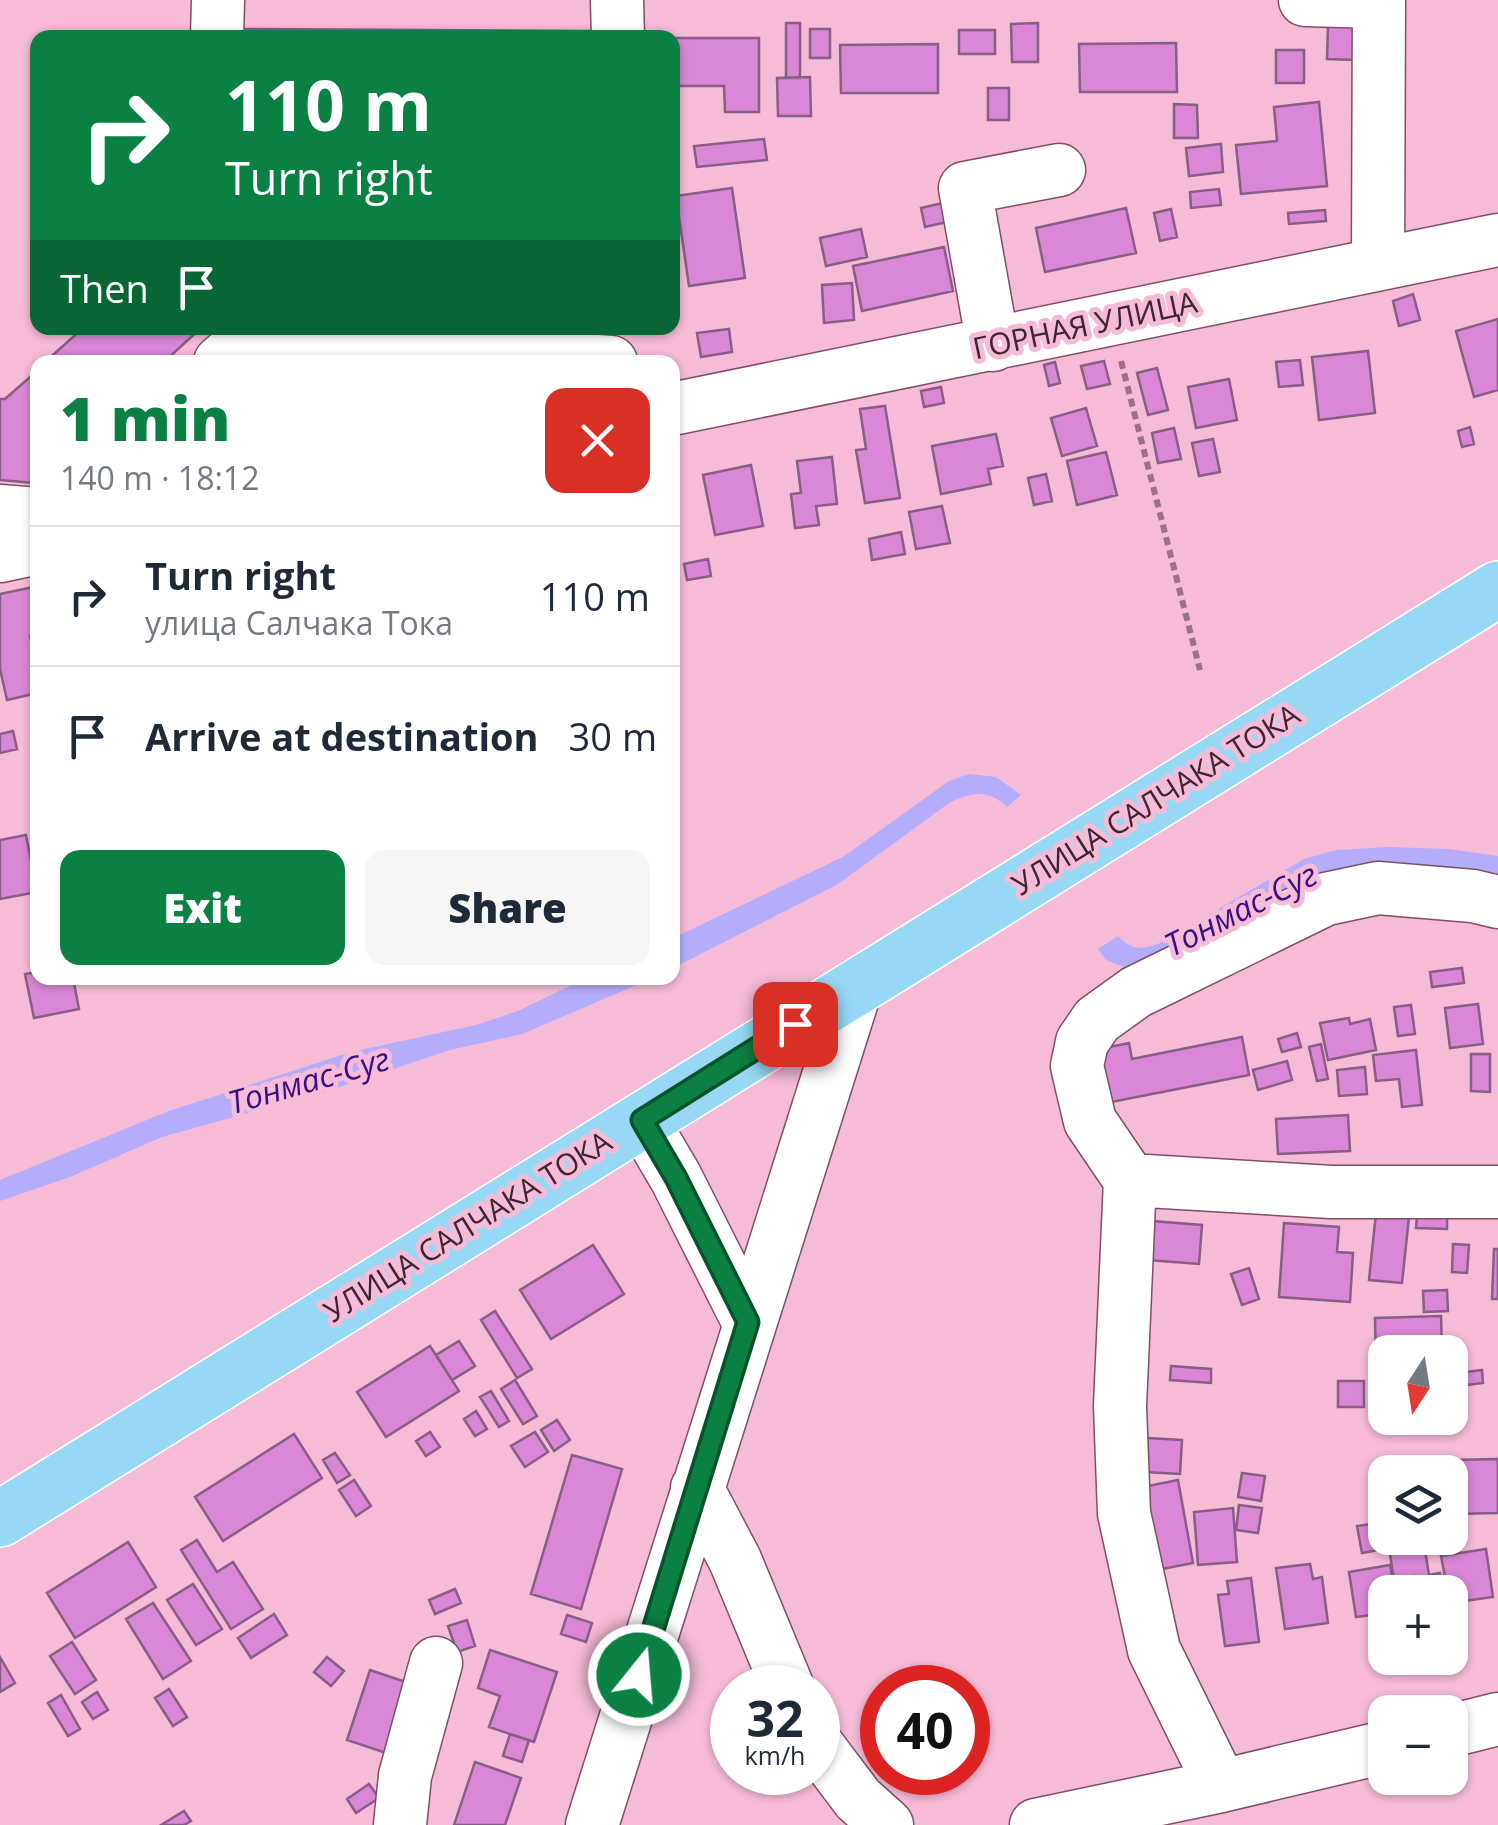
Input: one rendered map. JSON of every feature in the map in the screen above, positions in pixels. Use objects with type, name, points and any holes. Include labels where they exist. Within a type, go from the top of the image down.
[{"type":"main road","name":"УЛИЦА САЛЧАКА ТОКА","points":[[0,1519],[1498,589]]},
{"type":"street","points":[[217,30],[218,0]]},
{"type":"street","points":[[617,0],[618,30]]},
{"type":"street","points":[[1304,0],[1379,1],[1378,262]]},
{"type":"street","points":[[993,345],[966,188],[1058,170]]},
{"type":"street","name":"ГОРНАЯ УЛИЦА","points":[[680,408],[1498,240]]},
{"type":"street","points":[[228,355],[242,343],[258,337],[512,355]]},
{"type":"street","points":[[0,511],[30,513]]},
{"type":"street","points":[[0,556],[30,550]]},
{"type":"street","points":[[1220,1786],[1154,1650],[1124,1514],[1120,1406],[1130,1180],[1090,1121],[1078,1066],[1082,1042],[1097,1020],[1136,992],[1326,899],[1378,888],[1498,902]]},
{"type":"street","points":[[592,1825],[857,985]]},
{"type":"street","points":[[642,1120],[676,1178],[748,1322]]},
{"type":"street","points":[[1130,1180],[1331,1192],[1498,1192]]},
{"type":"street","points":[[697,1488],[734,1560],[778,1665]]},
{"type":"street","points":[[400,1825],[405,1776],[436,1663]]},
{"type":"street","points":[[1468,1727],[1498,1720]]},
{"type":"street","points":[[1037,1825],[1368,1750]]},
{"type":"street","points":[[840,1775],[858,1799],[887,1825]]},
{"type":"path","points":[[1111,322],[1200,670]]},
{"type":"water","points":[[969,774],[996,777],[1021,795],[1007,807],[993,797],[979,794],[949,803],[838,884],[680,964],[680,935],[843,857],[949,781]]},
{"type":"water","points":[[1388,847],[1498,856],[1498,881],[1132,970],[1106,960],[1098,949],[1118,936],[1136,948],[1158,944],[1304,859],[1337,850]]},
{"type":"water","name":"Тонмас-Суг","points":[[572,985],[637,985],[522,1034],[450,1050],[331,1090],[162,1137],[70,1177],[0,1201],[0,1180],[169,1111],[351,1052],[476,1025],[518,1011]]},
{"type":"building","points":[[786,23],[800,23],[800,78],[786,78]]},
{"type":"building","points":[[1038,23],[1038,62],[1012,62],[1011,24]]},
{"type":"building","points":[[1328,25],[1355,26],[1355,60],[1327,59]]},
{"type":"building","points":[[236,29],[414,30],[236,30]]},
{"type":"building","points":[[810,29],[830,29],[830,58],[810,58]]},
{"type":"building","points":[[959,30],[995,30],[995,54],[959,54]]},
{"type":"building","points":[[680,38],[759,38],[759,112],[725,112],[724,86],[680,86]]},
{"type":"building","points":[[1176,43],[1177,92],[1080,92],[1079,44]]},
{"type":"building","points":[[938,44],[938,93],[841,93],[840,45]]},
{"type":"building","points":[[1276,50],[1304,50],[1304,83],[1276,83]]},
{"type":"building","points":[[810,77],[811,116],[778,116],[777,78]]},
{"type":"building","points":[[988,88],[1009,88],[1009,120],[988,120]]},
{"type":"building","points":[[1319,102],[1327,186],[1241,194],[1236,145],[1277,141],[1274,107]]},
{"type":"building","points":[[1174,104],[1197,105],[1198,138],[1174,138]]},
{"type":"building","points":[[764,139],[767,160],[697,167],[694,146]]},
{"type":"building","points":[[1221,144],[1223,172],[1189,176],[1186,148]]},
{"type":"building","points":[[732,188],[745,278],[689,286],[680,195]]},
{"type":"building","points":[[1219,189],[1221,205],[1191,208],[1190,192]]},
{"type":"building","points":[[947,202],[951,221],[925,227],[921,208]]},
{"type":"building","points":[[1126,208],[1136,253],[1045,272],[1036,228]]},
{"type":"building","points":[[1171,209],[1177,237],[1160,241],[1154,213]]},
{"type":"building","points":[[1325,210],[1326,221],[1289,224],[1288,213]]},
{"type":"building","points":[[861,229],[867,257],[826,266],[820,238]]},
{"type":"building","points":[[944,247],[953,291],[862,311],[853,266]]},
{"type":"building","points":[[852,283],[854,320],[824,323],[822,285]]},
{"type":"building","points":[[1413,294],[1420,320],[1399,326],[1393,301]]},
{"type":"building","points":[[1498,319],[1498,390],[1474,397],[1456,331]]},
{"type":"building","points":[[729,329],[732,352],[701,357],[697,333]]},
{"type":"building","points":[[75,335],[193,335],[172,355],[53,355]]},
{"type":"building","points":[[1368,351],[1375,413],[1319,420],[1312,357]]},
{"type":"building","points":[[1300,360],[1303,385],[1279,387],[1276,362]]},
{"type":"building","points":[[1104,361],[1110,384],[1087,389],[1081,366]]},
{"type":"building","points":[[1055,362],[1060,383],[1049,386],[1044,365]]},
{"type":"building","points":[[1157,368],[1168,410],[1148,415],[1137,373]]},
{"type":"building","points":[[30,377],[30,483],[0,480],[0,399]]},
{"type":"building","points":[[1229,379],[1237,420],[1196,428],[1188,387]]},
{"type":"building","points":[[941,387],[944,403],[924,407],[921,391]]},
{"type":"building","points":[[885,406],[900,498],[865,503],[856,450],[866,449],[860,409]]},
{"type":"building","points":[[1086,408],[1097,446],[1062,456],[1051,418]]},
{"type":"building","points":[[1470,427],[1474,444],[1462,447],[1458,431]]},
{"type":"building","points":[[1174,428],[1181,459],[1158,463],[1152,433]]},
{"type":"building","points":[[996,434],[1003,466],[988,469],[991,484],[941,494],[932,446]]},
{"type":"building","points":[[1213,439],[1220,472],[1199,476],[1192,443]]},
{"type":"building","points":[[1106,452],[1117,495],[1077,505],[1067,461]]},
{"type":"building","points":[[832,457],[837,504],[816,506],[819,525],[795,528],[791,494],[801,493],[797,461]]},
{"type":"building","points":[[751,465],[763,526],[715,535],[703,475]]},
{"type":"building","points":[[1046,474],[1052,501],[1034,505],[1028,478]]},
{"type":"building","points":[[942,506],[950,543],[916,549],[909,512]]},
{"type":"building","points":[[901,532],[905,554],[872,560],[869,539]]},
{"type":"building","points":[[708,559],[711,576],[687,580],[684,564]]},
{"type":"building","points":[[30,588],[30,695],[7,700],[0,669],[0,594]]},
{"type":"building","points":[[13,731],[17,749],[0,753],[0,734]]},
{"type":"building","points":[[26,835],[30,893],[0,899],[0,840]]},
{"type":"building","points":[[1462,968],[1464,983],[1432,987],[1430,972]]},
{"type":"building","points":[[30,973],[30,985],[74,985],[79,1009],[34,1018],[25,974]]},
{"type":"building","points":[[1478,1004],[1483,1044],[1450,1048],[1445,1008]]},
{"type":"building","points":[[1411,1005],[1415,1034],[1398,1036],[1394,1007]]},
{"type":"building","points":[[1349,1018],[1350,1024],[1370,1019],[1376,1050],[1328,1060],[1320,1023]]},
{"type":"building","points":[[1297,1033],[1301,1047],[1282,1052],[1278,1039]]},
{"type":"building","points":[[1242,1037],[1249,1075],[1101,1104],[1090,1051],[1129,1043],[1132,1059]]},
{"type":"building","points":[[1321,1044],[1328,1079],[1317,1081],[1309,1047]]},
{"type":"building","points":[[1416,1050],[1422,1105],[1402,1107],[1399,1079],[1376,1081],[1373,1055]]},
{"type":"building","points":[[1471,1054],[1490,1054],[1490,1092],[1471,1091]]},
{"type":"building","points":[[1287,1061],[1292,1080],[1258,1090],[1253,1070]]},
{"type":"building","points":[[1365,1067],[1367,1094],[1339,1096],[1337,1070]]},
{"type":"building","points":[[1348,1115],[1350,1151],[1278,1154],[1276,1119]]},
{"type":"building","points":[[1376,1213],[1409,1217],[1402,1283],[1369,1280]]},
{"type":"building","points":[[1417,1214],[1447,1215],[1447,1229],[1416,1228]]},
{"type":"building","points":[[1152,1221],[1202,1225],[1199,1264],[1148,1260]]},
{"type":"building","points":[[1284,1223],[1339,1227],[1337,1252],[1353,1253],[1350,1302],[1279,1297]]},
{"type":"building","points":[[1453,1244],[1469,1245],[1467,1273],[1452,1272]]},
{"type":"building","points":[[593,1245],[624,1294],[551,1339],[520,1290]]},
{"type":"building","points":[[1494,1249],[1498,1249],[1498,1299],[1492,1299]]},
{"type":"building","points":[[1249,1268],[1259,1299],[1242,1305],[1231,1274]]},
{"type":"building","points":[[1447,1290],[1448,1311],[1424,1312],[1423,1291]]},
{"type":"building","points":[[495,1311],[532,1369],[517,1378],[481,1320]]},
{"type":"building","points":[[1441,1316],[1442,1335],[1375,1335],[1375,1318]]},
{"type":"building","points":[[459,1341],[475,1366],[452,1380],[436,1355]]},
{"type":"building","points":[[430,1346],[459,1391],[386,1437],[357,1392]]},
{"type":"building","points":[[1171,1366],[1211,1369],[1211,1383],[1170,1380]]},
{"type":"building","points":[[1482,1370],[1483,1383],[1468,1385],[1468,1372]]},
{"type":"building","points":[[515,1380],[537,1416],[523,1424],[501,1389]]},
{"type":"building","points":[[1338,1381],[1364,1381],[1364,1407],[1338,1407]]},
{"type":"building","points":[[491,1391],[509,1421],[499,1427],[480,1397]]},
{"type":"building","points":[[476,1411],[487,1429],[475,1436],[464,1419]]},
{"type":"building","points":[[557,1420],[570,1440],[554,1451],[541,1430]]},
{"type":"building","points":[[430,1432],[440,1447],[426,1456],[416,1441]]},
{"type":"building","points":[[535,1432],[548,1452],[525,1467],[511,1446]]},
{"type":"building","points":[[294,1434],[322,1478],[223,1541],[195,1497]]},
{"type":"building","points":[[1147,1438],[1182,1440],[1180,1474],[1145,1472]]},
{"type":"building","points":[[335,1453],[350,1475],[337,1483],[323,1460]]},
{"type":"building","points":[[572,1455],[622,1469],[581,1609],[531,1594]]},
{"type":"building","points":[[1498,1459],[1498,1513],[1468,1514],[1468,1460]]},
{"type":"building","points":[[1242,1473],[1265,1476],[1261,1501],[1238,1497]]},
{"type":"building","points":[[354,1480],[371,1506],[356,1516],[339,1490]]},
{"type":"building","points":[[1178,1480],[1193,1563],[1152,1571],[1138,1488]]},
{"type":"building","points":[[1239,1505],[1262,1508],[1258,1533],[1236,1530]]},
{"type":"building","points":[[1233,1508],[1237,1562],[1198,1565],[1194,1512]]},
{"type":"building","points":[[1368,1524],[1368,1552],[1362,1553],[1357,1526]]},
{"type":"building","points":[[197,1540],[217,1572],[233,1562],[263,1609],[231,1629],[181,1550]]},
{"type":"building","points":[[128,1542],[156,1587],[75,1638],[47,1593]]},
{"type":"building","points":[[1486,1549],[1493,1597],[1468,1600],[1468,1575],[1445,1575],[1441,1556],[1468,1555],[1468,1552]]},
{"type":"building","points":[[1390,1555],[1426,1555],[1429,1575],[1393,1575]]},
{"type":"building","points":[[1310,1564],[1313,1579],[1322,1577],[1328,1623],[1285,1629],[1276,1568]]},
{"type":"building","points":[[1390,1565],[1392,1575],[1368,1575],[1368,1615],[1356,1617],[1349,1572]]},
{"type":"building","points":[[1251,1578],[1259,1642],[1225,1646],[1218,1595],[1229,1594],[1227,1581]]},
{"type":"building","points":[[193,1584],[222,1629],[196,1645],[167,1600]]},
{"type":"building","points":[[455,1589],[461,1603],[435,1614],[429,1600]]},
{"type":"building","points":[[153,1603],[191,1661],[163,1679],[126,1619]]},
{"type":"building","points":[[274,1614],[287,1635],[251,1658],[238,1638]]},
{"type":"building","points":[[567,1615],[592,1623],[586,1642],[561,1634]]},
{"type":"building","points":[[467,1620],[475,1646],[457,1652],[448,1626]]},
{"type":"building","points":[[72,1642],[96,1680],[75,1694],[50,1656]]},
{"type":"building","points":[[490,1650],[557,1672],[534,1742],[489,1727],[500,1696],[478,1688]]},
{"type":"building","points":[[0,1657],[15,1683],[0,1692]]},
{"type":"building","points":[[327,1657],[344,1671],[331,1686],[314,1672]]},
{"type":"building","points":[[370,1670],[421,1687],[398,1757],[347,1740]]},
{"type":"building","points":[[169,1689],[187,1717],[173,1726],[155,1698]]},
{"type":"building","points":[[97,1692],[108,1710],[93,1719],[82,1702]]},
{"type":"building","points":[[61,1695],[80,1729],[68,1736],[48,1703]]},
{"type":"building","points":[[510,1734],[529,1740],[522,1762],[503,1756]]},
{"type":"building","points":[[475,1762],[521,1778],[505,1825],[454,1825]]},
{"type":"building","points":[[369,1784],[379,1798],[356,1813],[347,1799]]},
{"type":"building","points":[[184,1811],[191,1821],[184,1825],[161,1825]]},
{"type":"route","points":[[639,1675],[748,1322],[676,1178],[642,1120],[795,1024]]}]
